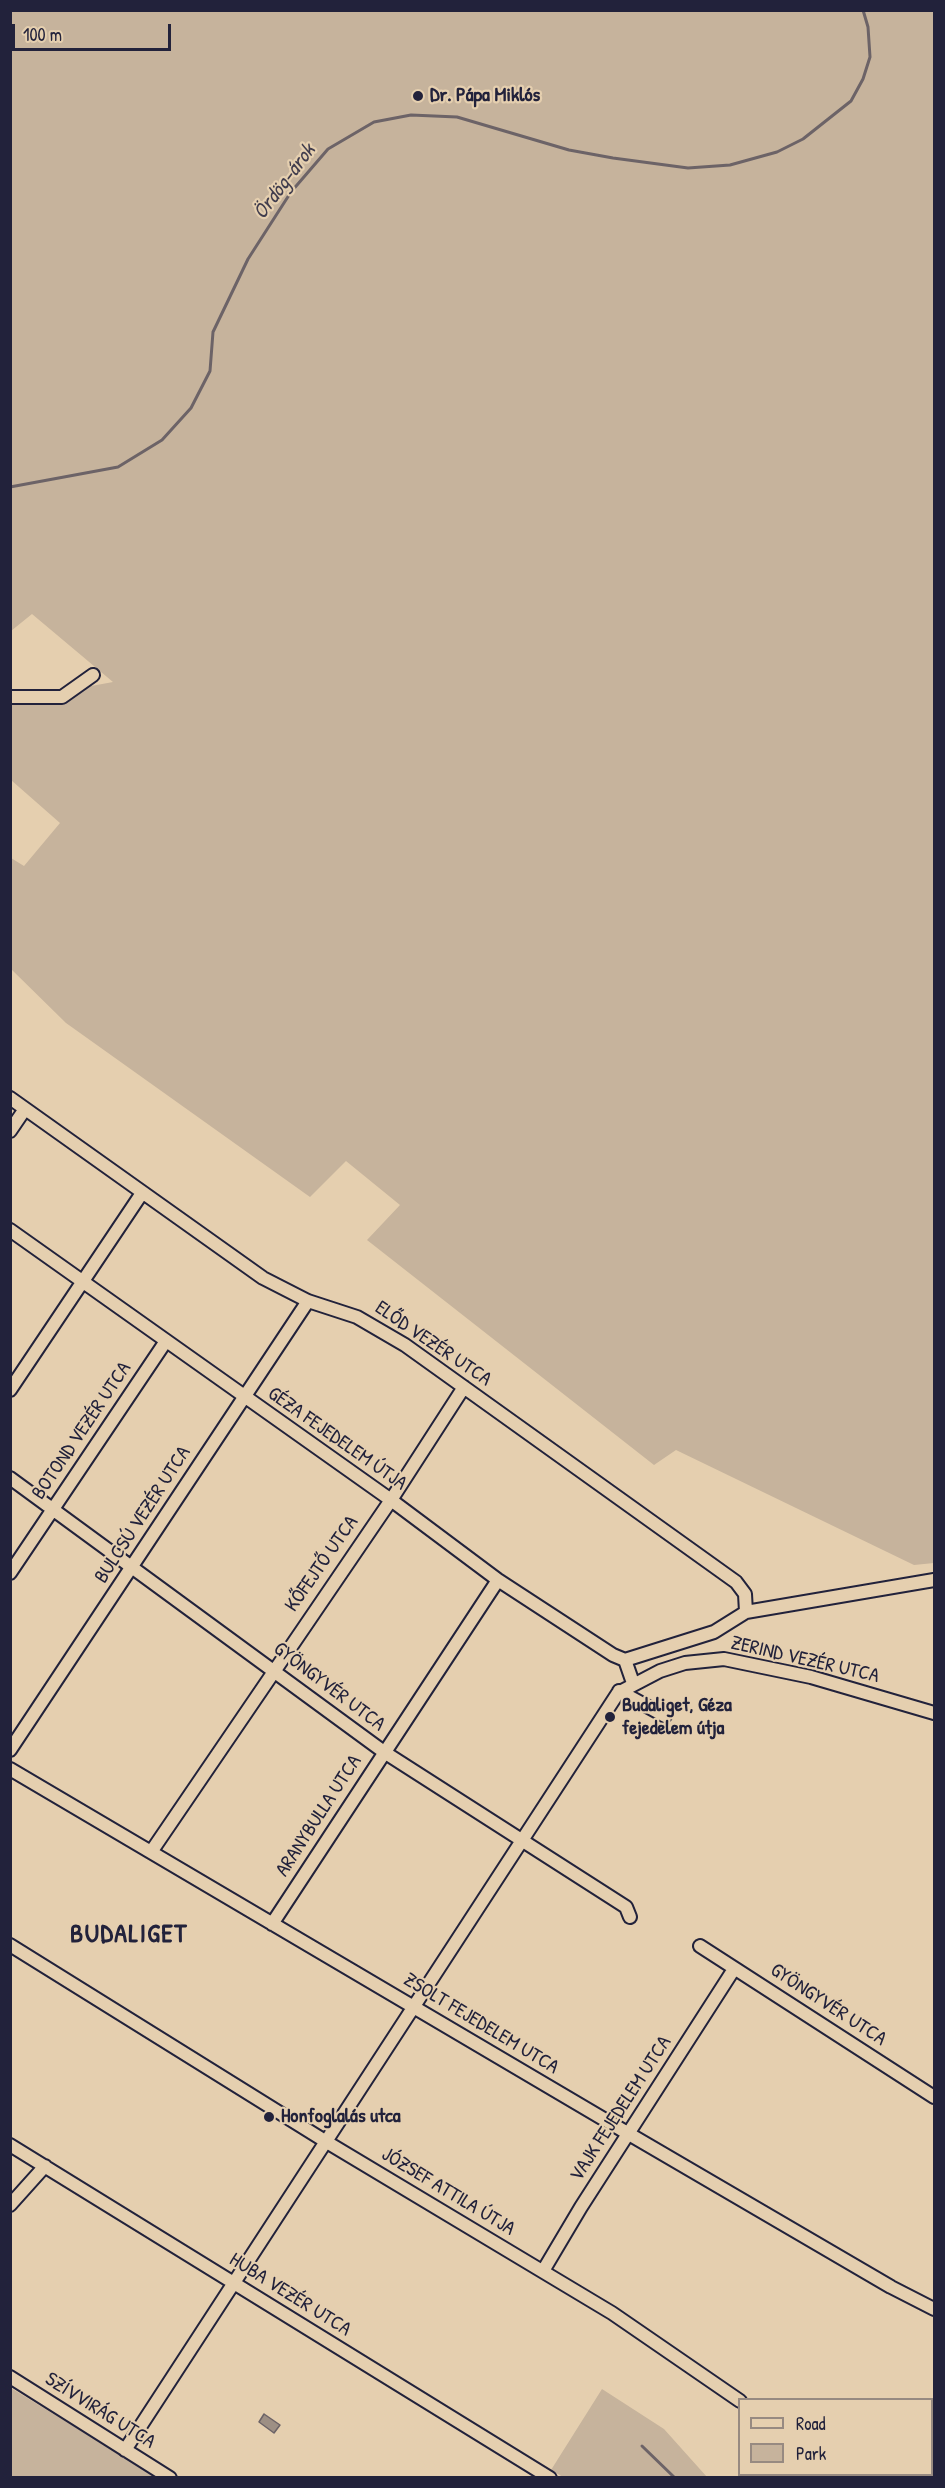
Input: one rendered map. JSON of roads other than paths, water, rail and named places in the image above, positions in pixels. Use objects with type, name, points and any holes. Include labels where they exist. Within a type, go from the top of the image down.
[{"type":"street","points":[[10,697],[62,697],[93,675]]},
{"type":"street","name":"ELŐD VEZÉR UTCA","points":[[10,1098],[263,1278],[308,1301],[357,1317],[405,1345],[736,1582],[745,1594],[746,1612]]},
{"type":"street","points":[[10,1131],[25,1109]]},
{"type":"street","points":[[10,1390],[142,1193]]},
{"type":"street","name":"GÉZA FEJEDELEM ÚTJA","points":[[10,1230],[391,1500],[498,1580],[613,1655],[625,1660]]},
{"type":"street","name":"BULCSÚ VEZÉR UTCA","points":[[10,1750],[308,1301]]},
{"type":"street","name":"BOTOND VEZÉR UTCA","points":[[10,1573],[166,1341]]},
{"type":"street","name":"KŐFEJTŐ UTCA","points":[[151,1852],[391,1500],[464,1387]]},
{"type":"street","name":"GYÖNGYVÉR UTCA","points":[[10,1478],[384,1752],[626,1907],[630,1917]]},
{"type":"street","name":"ARANYBULLA UTCA","points":[[272,1924],[498,1580]]},
{"type":"street","points":[[125,2450],[619,1691],[633,1683],[625,1660],[714,1632],[746,1612],[934,1580]]},
{"type":"street","name":"ZERIND VEZÉR UTCA","points":[[633,1683],[685,1663],[724,1659],[811,1677],[934,1713]]},
{"type":"street","points":[[619,1691],[665,1716]]},
{"type":"street","name":"ZSOLT FEJEDELEM UTCA","points":[[10,1769],[629,2134],[891,2287],[934,2309]]},
{"type":"street","name":"JÓZSEF ATTILA ÚTJA","points":[[10,1944],[325,2141],[543,2271],[668,2349],[738,2400]]},
{"type":"street","name":"GYÖNGYVÉR UTCA","points":[[700,1946],[934,2097]]},
{"type":"street","name":"VAJK FEJEDELEM UTCA","points":[[543,2271],[734,1970]]},
{"type":"street","name":"HUBA VEZÉR UTCA","points":[[10,2145],[550,2478]]},
{"type":"street","points":[[10,2205],[45,2166]]},
{"type":"street","name":"SZÍVVIRÁG UTCA","points":[[10,2377],[170,2478]]},
{"type":"waterway","name":"Ördög-árok","points":[[10,487],[118,467],[162,440],[191,408],[210,371],[213,332],[248,259],[291,192],[328,149],[374,122],[411,115],[457,117],[569,150],[613,158],[688,168],[730,165],[777,152],[803,139],[851,101],[863,79],[870,57],[868,27],[863,10]]},
{"type":"waterway","points":[[642,2446],[675,2478]]},
{"type":"place","name":"Dr. Pápa Miklós","points":[[418,96]]},
{"type":"place","name":"Budaliget, Géza fejedelem útja","points":[[610,1717]]},
{"type":"place","name":"Honfoglalás utca","points":[[269,2117]]},
{"type":"district","name":"BUDALIGET","points":[[129,1935]]}]
